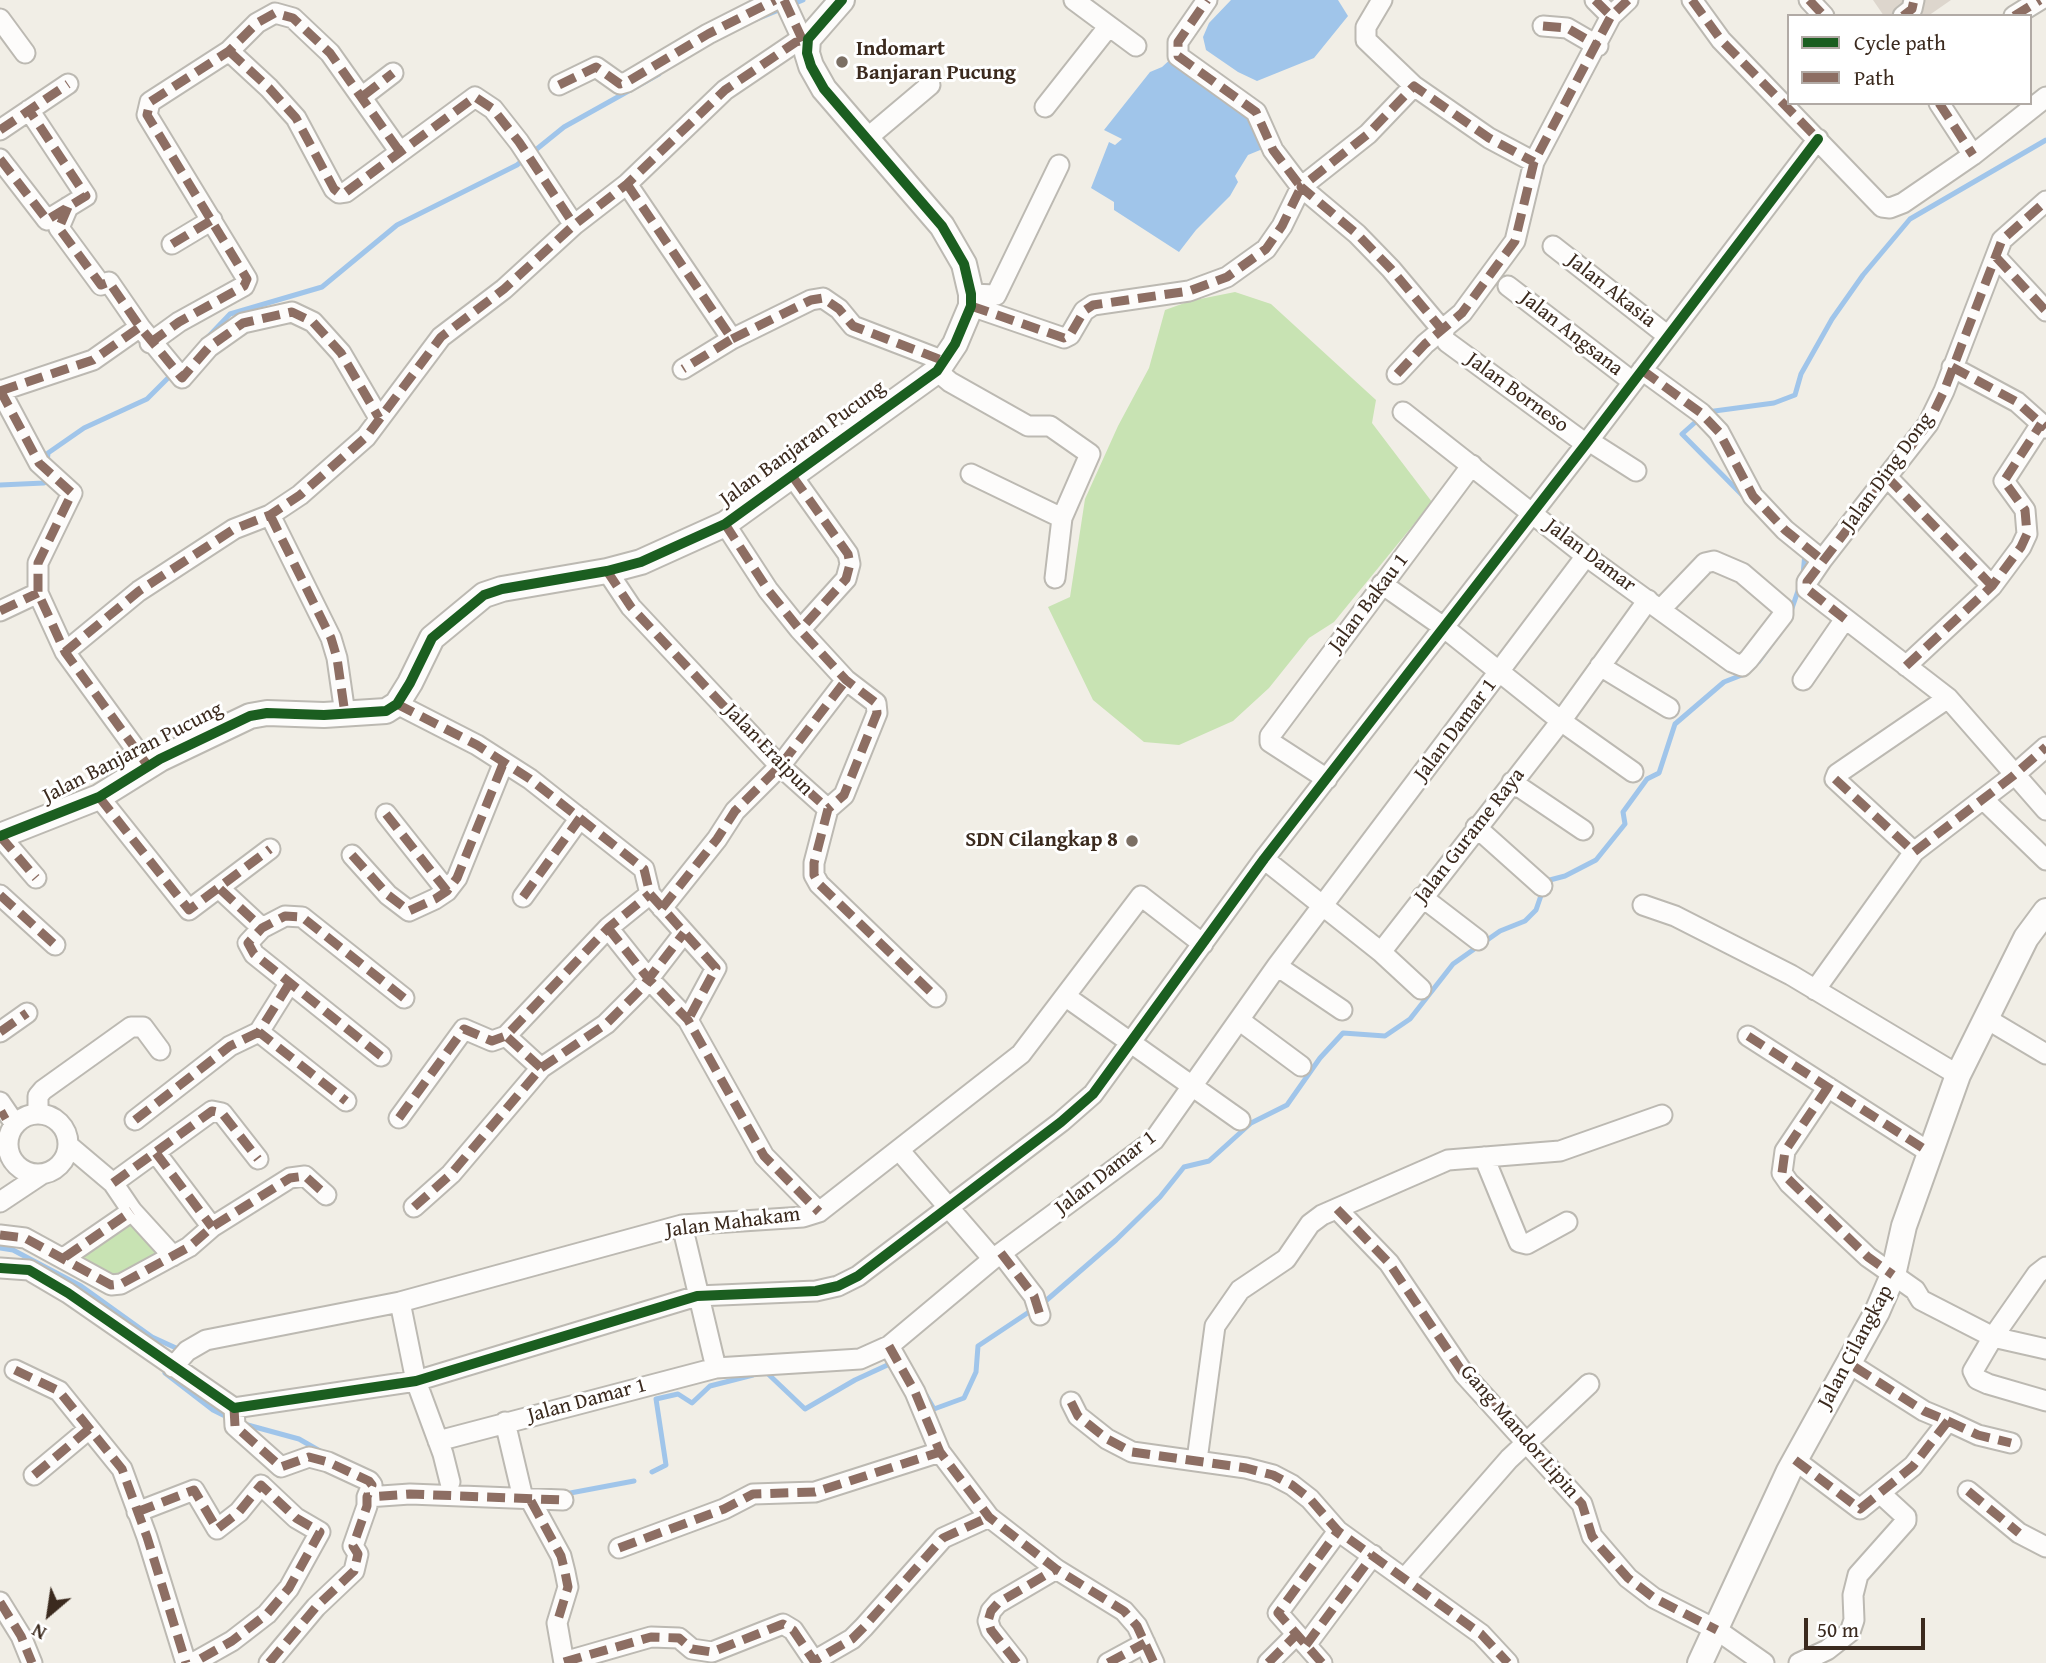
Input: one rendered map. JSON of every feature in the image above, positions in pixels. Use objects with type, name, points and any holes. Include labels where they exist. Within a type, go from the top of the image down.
[{"type":"street","points":[[65,652],[139,591],[234,529],[270,515],[300,495],[366,437],[441,337],[504,289],[575,225],[627,184],[726,90],[806,40],[842,0]]},
{"type":"street","points":[[1074,0],[1136,46]]},
{"type":"street","name":"Jalan Borneso","points":[[1207,0],[1178,42],[1178,56],[1256,112],[1277,156],[1301,187],[1382,260],[1446,337],[1587,443],[1636,471]]},
{"type":"street","points":[[1382,0],[1366,27],[1366,40],[1414,86],[1489,138],[1534,162]]},
{"type":"street","points":[[1595,0],[1611,16]]},
{"type":"street","points":[[1397,374],[1425,344],[1446,337],[1487,284],[1515,241],[1534,162],[1598,46],[1611,16],[1628,0]]},
{"type":"street","points":[[1692,0],[1721,40],[1876,202],[1890,208],[1903,204],[1973,155],[2046,97]]},
{"type":"street","points":[[1809,0],[1822,14]]},
{"type":"street","points":[[2017,14],[2040,0]]},
{"type":"street","points":[[559,85],[596,67],[620,84],[627,82],[708,34],[783,4],[806,40],[811,66],[824,89],[942,226],[964,264],[971,300]]},
{"type":"street","points":[[148,766],[65,652],[38,593],[38,563],[72,493],[39,463],[0,390],[93,360],[179,322],[247,282],[147,110],[150,102],[229,51],[257,23],[275,13],[293,18],[330,54],[363,96],[400,152]]},
{"type":"street","points":[[0,19],[25,53]]},
{"type":"street","points":[[1045,107],[1109,26]]},
{"type":"street","points":[[1543,26],[1567,28],[1598,46]]},
{"type":"street","points":[[229,51],[275,93],[296,118],[339,194],[346,192],[475,97],[493,109],[519,142],[575,225]]},
{"type":"street","points":[[363,96],[393,73]]},
{"type":"street","points":[[0,130],[68,84]]},
{"type":"street","points":[[866,139],[930,85]]},
{"type":"street","points":[[971,300],[1065,338],[1084,311],[1093,305],[1189,291],[1227,277],[1266,248],[1282,226],[1301,187],[1368,134],[1414,86]]},
{"type":"street","points":[[1940,105],[1973,155]]},
{"type":"street","points":[[0,159],[47,220],[86,196],[29,110]]},
{"type":"street","points":[[235,1417],[416,1381],[697,1296],[816,1292],[838,1286],[858,1276],[1061,1122],[1085,1101],[1264,859],[1442,626],[1587,443],[1818,139]]},
{"type":"street","points":[[971,300],[996,295],[1059,165]]},
{"type":"street","points":[[627,184],[732,339]]},
{"type":"street","name":"Jalan Ding Dong","points":[[1845,619],[1807,589],[1807,582],[1928,424],[2002,240],[2046,201]]},
{"type":"street","points":[[68,207],[59,228],[100,285],[109,282],[145,335],[176,372],[194,367],[209,347],[243,323],[292,312],[313,322],[341,353],[379,418]]},
{"type":"street","points":[[172,244],[212,220]]},
{"type":"street","name":"Jalan Akasia","points":[[1553,246],[1668,336]]},
{"type":"street","points":[[1996,257],[2046,311]]},
{"type":"street","name":"Jalan Angsana","points":[[1508,286],[1638,376],[1703,416],[1726,442],[1753,496],[1785,530],[1822,560]]},
{"type":"street","points":[[683,369],[732,339],[811,300],[823,298],[839,309],[853,326],[941,366],[950,382],[1028,426],[1051,426],[1090,454],[1062,517],[1055,579]]},
{"type":"street","name":"Jalan Banjaran Pucung","points":[[0,836],[99,797],[148,766],[219,728],[250,716],[267,713],[345,714],[386,711],[397,704],[432,638],[478,599],[502,589],[607,571],[641,562],[725,524],[793,477],[941,366],[971,300]]},
{"type":"street","points":[[1906,666],[1992,586],[2027,534],[2025,510],[2004,481],[2043,426],[2008,396],[1952,367]]},
{"type":"street","name":"Jalan Damar","points":[[1404,412],[1586,556],[1654,604]]},
{"type":"street","name":"Jalan Bakau 1","points":[[1327,779],[1270,742],[1270,736],[1472,465]]},
{"type":"street","points":[[971,474],[1062,517]]},
{"type":"street","points":[[793,477],[848,554],[850,564],[846,579],[800,630]]},
{"type":"street","points":[[1887,477],[1992,586]]},
{"type":"street","points":[[270,515],[331,638],[338,658],[345,714]]},
{"type":"street","points":[[725,524],[768,590],[800,630],[846,680],[876,703],[877,713],[844,795],[828,809]]},
{"type":"street","name":"Jalan Damar 1","points":[[438,1441],[716,1368],[896,1357],[997,1256],[1154,1140],[1277,966],[1586,556]]},
{"type":"street","name":"Jalan Gurame Raya","points":[[1381,952],[1561,721],[1600,666],[1654,604],[1705,563],[1714,561],[1742,573],[1783,608],[1783,615],[1742,666],[1732,662],[1654,604]]},
{"type":"street","name":"Jalan Eraipun","points":[[607,571],[631,607],[780,766],[828,809],[814,863],[814,875],[819,884],[936,997]]},
{"type":"street","points":[[1382,584],[1442,626],[1498,673],[1633,772]]},
{"type":"street","points":[[0,611],[38,593]]},
{"type":"street","points":[[1803,680],[1845,619],[1948,698],[2046,810]]},
{"type":"street","points":[[1600,666],[1669,708]]},
{"type":"street","points":[[399,1118],[464,1029],[492,1041],[506,1036],[608,928],[656,901],[717,839],[735,811],[780,766],[846,680]]},
{"type":"street","points":[[1914,852],[1835,779],[1837,774],[1948,698]]},
{"type":"street","points":[[397,704],[477,745],[530,779],[644,869],[656,901],[713,964],[717,972],[688,1020]]},
{"type":"street","points":[[1815,990],[1914,852],[2014,776],[2046,747]]},
{"type":"street","points":[[352,855],[387,895],[409,911],[447,891],[457,878],[503,764]]},
{"type":"street","points":[[1512,782],[1583,830]]},
{"type":"street","points":[[99,797],[187,908],[193,909],[270,849]]},
{"type":"street","points":[[1985,802],[2046,860]]},
{"type":"street","points":[[386,814],[447,891]]},
{"type":"street","points":[[523,897],[580,818]]},
{"type":"street","points":[[1476,827],[1542,886]]},
{"type":"street","points":[[0,836],[36,878]]},
{"type":"street","points":[[1264,859],[1381,952],[1421,989]]},
{"type":"street","points":[[220,889],[262,928]]},
{"type":"street","points":[[0,895],[55,945]]},
{"type":"street","name":"Jalan Mahakam","points":[[173,1367],[187,1351],[206,1340],[400,1302],[682,1225],[803,1217],[819,1212],[1021,1054],[1141,896],[1203,944]]},
{"type":"street","points":[[1422,897],[1478,940]]},
{"type":"street","points":[[1643,905],[1675,916],[1815,990],[1958,1076]]},
{"type":"street","name":"Jalan Cilangkap","points":[[1700,1663],[1795,1460],[1850,1364],[1893,1275],[1904,1226],[1958,1076],[2026,938],[2046,911]]},
{"type":"street","points":[[381,1056],[289,984],[249,947],[248,943],[262,928],[285,916],[302,917],[404,998]]},
{"type":"street","points":[[608,928],[647,977],[688,1020],[764,1156],[819,1212]]},
{"type":"street","points":[[414,1207],[451,1174],[541,1068],[606,1024],[684,933]]},
{"type":"street","points":[[1277,966],[1342,1010]]},
{"type":"street","points":[[135,1120],[230,1046],[259,1032],[289,984]]},
{"type":"street","points":[[1065,996],[1240,1120]]},
{"type":"street","points":[[0,1032],[27,1013]]},
{"type":"street","points":[[1987,1019],[2046,1054]]},
{"type":"street","points":[[1239,1020],[1301,1066]]},
{"type":"street","points":[[38,1114],[38,1096],[43,1090],[131,1027],[143,1027],[160,1049]]},
{"type":"street","points":[[259,1032],[346,1101]]},
{"type":"street","points":[[506,1036],[541,1068]]},
{"type":"street","points":[[1748,1036],[1929,1152]]},
{"type":"street","points":[[1828,1087],[1785,1152],[1782,1173],[1868,1257],[1915,1290],[1921,1300],[1938,1310],[1948,1311],[1993,1337],[2046,1349]]},
{"type":"street","points":[[113,1183],[212,1111],[222,1113],[258,1159]]},
{"type":"street","points":[[43,1174],[32,1174],[14,1163],[5,1122],[38,1114],[47,1116],[62,1127],[68,1145],[113,1183],[132,1211],[173,1256]]},
{"type":"street","points":[[1197,1460],[1215,1325],[1240,1290],[1286,1259],[1310,1224],[1337,1209],[1448,1160],[1560,1151],[1662,1115]]},
{"type":"street","points":[[0,1202],[60,1164],[68,1145]]},
{"type":"street","points":[[899,1150],[997,1256],[1038,1306]]},
{"type":"street","points":[[156,1153],[212,1227]]},
{"type":"street","points":[[1484,1157],[1519,1242],[1527,1244],[1567,1222]]},
{"type":"street","points":[[0,1235],[25,1238],[65,1257],[111,1285],[121,1284],[189,1247],[212,1227],[290,1178],[305,1176],[326,1195]]},
{"type":"street","name":"Gang Mandor Lipin","points":[[1337,1209],[1389,1263],[1464,1374],[1582,1504],[1592,1536],[1628,1578],[1654,1598],[1717,1630],[1764,1663]]},
{"type":"street","points":[[65,1257],[132,1211]]},
{"type":"street","points":[[682,1225],[716,1368]]},
{"type":"street","points":[[2046,1267],[2037,1274],[1973,1371],[1977,1379],[2046,1401]]},
{"type":"street","points":[[0,1268],[29,1270],[68,1293],[173,1367],[235,1417],[281,1467],[309,1457],[344,1468],[372,1485],[353,1546],[358,1554],[354,1572],[316,1607],[269,1663]]},
{"type":"street","points":[[400,1302],[416,1381],[450,1482]]},
{"type":"street","points":[[896,1357],[940,1452],[989,1517],[1056,1569],[1124,1611],[1137,1626],[1154,1663]]},
{"type":"street","points":[[1850,1364],[1924,1411],[1978,1434],[2011,1444]]},
{"type":"street","points":[[15,1370],[59,1391],[122,1469],[186,1663]]},
{"type":"street","points":[[1405,1578],[1526,1442],[1589,1384]]},
{"type":"street","points":[[1071,1402],[1078,1416],[1107,1439],[1132,1452],[1197,1460],[1273,1475],[1310,1499],[1338,1531],[1482,1634],[1508,1663]]},
{"type":"street","points":[[1795,1460],[1860,1509],[1913,1466],[1948,1421]]},
{"type":"street","points":[[505,1422],[527,1497],[561,1556],[565,1572],[568,1587],[557,1623],[564,1663],[651,1637],[679,1638],[692,1649],[712,1652],[783,1624],[793,1630],[815,1662],[846,1643],[864,1627],[943,1538],[989,1517]]},
{"type":"street","points":[[34,1475],[89,1429]]},
{"type":"street","points":[[619,1548],[724,1509],[753,1494],[816,1492],[940,1452]]},
{"type":"street","points":[[138,1512],[194,1490],[217,1530],[239,1511],[261,1485],[296,1518],[320,1532],[289,1588],[267,1614],[232,1641],[193,1663]]},
{"type":"street","points":[[1968,1492],[2019,1533],[2046,1547]]},
{"type":"street","points":[[367,1497],[410,1494],[562,1500]]},
{"type":"street","points":[[1799,1663],[1827,1650],[1850,1632],[1854,1620],[1853,1595],[1858,1575],[1906,1521],[1906,1517],[1881,1494]]},
{"type":"street","points":[[1322,1663],[1278,1613],[1281,1605],[1338,1531]]},
{"type":"street","points":[[1268,1663],[1301,1640],[1373,1555]]},
{"type":"street","points":[[1017,1663],[992,1630],[988,1621],[991,1611],[998,1603],[1056,1569]]},
{"type":"street","points":[[0,1602],[21,1636],[32,1663]]},
{"type":"street","points":[[1108,1663],[1144,1643]]},
{"type":"shaded area","points":[[1873,0],[1951,0],[1931,14],[1883,14]]},
{"type":"green space","points":[[1235,292],[1271,304],[1376,400],[1372,423],[1432,502],[1334,622],[1309,638],[1269,688],[1233,721],[1179,745],[1144,742],[1093,700],[1048,607],[1070,597],[1085,499],[1118,426],[1149,368],[1165,310],[1190,301]]},
{"type":"green space","points":[[132,1211],[173,1256],[121,1284],[65,1257]]},
{"type":"water","points":[[1231,0],[1338,0],[1348,16],[1314,58],[1257,81],[1238,72],[1206,50],[1203,37],[1209,23]]},
{"type":"water","points":[[1173,57],[1256,119],[1265,148],[1248,155],[1235,176],[1238,182],[1230,196],[1196,230],[1179,252],[1114,210],[1114,202],[1091,188],[1109,142],[1115,145],[1122,139],[1104,130],[1150,72],[1162,67]]},
{"type":"waterway","points":[[752,21],[803,0]]},
{"type":"waterway","points":[[208,337],[230,314],[322,287],[397,225],[517,165],[564,127],[659,74]]},
{"type":"waterway","points":[[1707,412],[1774,403],[1795,395],[1801,374],[1832,319],[1863,275],[1910,219],[2046,140]]},
{"type":"waterway","points":[[47,463],[48,453],[84,428],[147,399],[172,374]]},
{"type":"waterway","points":[[1700,418],[1682,434],[1747,500]]},
{"type":"waterway","points":[[0,485],[44,483],[45,477]]},
{"type":"waterway","points":[[1803,575],[1805,553]]},
{"type":"waterway","points":[[1791,611],[1799,588]]},
{"type":"waterway","points":[[1759,661],[1778,635]]},
{"type":"waterway","points":[[1041,1305],[1116,1240],[1160,1197],[1184,1167],[1209,1161],[1251,1123],[1287,1105],[1320,1058],[1343,1033],[1385,1036],[1410,1019],[1453,964],[1500,931],[1525,921],[1536,910],[1546,881],[1565,876],[1596,860],[1625,824],[1623,812],[1647,779],[1659,773],[1675,724],[1724,682],[1747,673]]},
{"type":"waterway","points":[[0,1248],[13,1250],[81,1286],[152,1337],[176,1348]]},
{"type":"waterway","points":[[926,1395],[934,1409],[964,1398],[976,1372],[978,1346],[1032,1310]]},
{"type":"waterway","points":[[765,1371],[805,1409],[855,1380],[894,1362]]},
{"type":"waterway","points":[[165,1373],[213,1410],[229,1418]]},
{"type":"waterway","points":[[652,1472],[666,1465],[656,1399],[678,1394],[692,1403],[710,1386],[753,1375]]},
{"type":"waterway","points":[[244,1424],[299,1439],[320,1451]]},
{"type":"waterway","points":[[565,1494],[634,1481]]},
{"type":"marked path","points":[[559,85],[596,67],[620,84],[627,82],[708,34],[775,0]]},
{"type":"marked path","points":[[784,0],[803,41]]},
{"type":"marked path","points":[[971,306],[1064,338],[1070,335],[1084,311],[1093,305],[1189,291],[1227,277],[1266,249],[1282,226],[1301,187],[1273,150],[1256,112],[1178,56],[1178,42],[1207,0]]},
{"type":"marked path","points":[[1595,0],[1611,16]]},
{"type":"marked path","points":[[1397,374],[1425,344],[1462,313],[1515,241],[1534,162],[1611,16],[1628,0]]},
{"type":"marked path","points":[[1692,0],[1721,40],[1818,139]]},
{"type":"marked path","points":[[1809,0],[1822,14]]},
{"type":"marked path","points":[[1906,14],[1912,9],[1914,0]]},
{"type":"marked path","points":[[2017,14],[2040,0]]},
{"type":"marked path","points":[[150,343],[179,322],[244,286],[247,279],[147,115],[150,102],[229,51],[257,23],[275,13],[293,18],[330,53],[400,152]]},
{"type":"marked path","points":[[1543,26],[1567,28],[1598,46]]},
{"type":"marked path","points":[[65,652],[139,591],[234,529],[270,515],[300,495],[366,437],[441,337],[504,289],[574,225],[627,184],[725,90],[796,42],[808,39]]},
{"type":"marked path","points":[[229,51],[269,88],[296,118],[334,189],[339,193],[346,192],[475,97],[493,109],[519,142],[574,225]]},
{"type":"marked path","points":[[363,96],[393,73]]},
{"type":"marked path","points":[[0,130],[68,84]]},
{"type":"marked path","points":[[1444,332],[1391,269],[1357,234],[1301,187],[1368,134],[1414,86],[1489,138],[1534,162]]},
{"type":"marked path","points":[[1940,105],[1973,155]]},
{"type":"marked path","points":[[0,159],[47,220],[86,196],[29,110]]},
{"type":"marked path","points":[[627,184],[732,339],[683,369]]},
{"type":"marked path","points":[[1845,619],[1807,589],[1807,582],[1928,424],[1944,391],[2002,240],[2046,201]]},
{"type":"marked path","points":[[68,207],[59,228],[101,285],[109,282],[140,327]]},
{"type":"marked path","points":[[172,244],[212,220]]},
{"type":"marked path","points":[[1996,257],[2046,311]]},
{"type":"marked path","points":[[732,339],[811,300],[823,298],[839,309],[853,326],[944,361]]},
{"type":"marked path","points":[[0,391],[93,360],[140,327],[182,378],[209,347],[243,323],[292,312],[313,322],[341,353],[379,418]]},
{"type":"marked path","points":[[1952,367],[2017,402],[2046,428]]},
{"type":"marked path","points":[[1642,370],[1701,413],[1719,432],[1753,496],[1785,530],[1822,560]]},
{"type":"marked path","points":[[0,390],[39,463],[72,493],[38,563],[38,593],[65,652],[148,766]]},
{"type":"marked path","points":[[1906,666],[1992,586],[2021,547],[2027,534],[2025,510],[2004,481],[2041,424]]},
{"type":"marked path","points":[[793,477],[848,554],[850,564],[846,579],[800,630]]},
{"type":"marked path","points":[[1887,477],[1992,586]]},
{"type":"marked path","points":[[270,515],[331,638],[337,658],[345,714]]},
{"type":"marked path","points":[[725,524],[768,590],[800,630],[846,680],[876,703],[877,713],[844,795],[828,809]]},
{"type":"marked path","points":[[607,571],[631,607],[780,766],[828,809],[814,863],[814,875],[819,884],[936,997]]},
{"type":"marked path","points":[[0,611],[38,593]]},
{"type":"marked path","points":[[662,908],[717,839],[735,811],[780,766],[846,680]]},
{"type":"marked path","points":[[397,704],[477,745],[530,779],[644,869],[650,894],[716,968],[688,1020]]},
{"type":"marked path","points":[[1835,779],[1914,852],[2013,776],[2046,747]]},
{"type":"marked path","points":[[352,855],[388,895],[409,911],[435,899],[447,891],[457,878],[503,764]]},
{"type":"marked path","points":[[99,797],[189,910],[270,849]]},
{"type":"marked path","points":[[386,814],[447,891]]},
{"type":"marked path","points":[[523,897],[580,818]]},
{"type":"marked path","points":[[0,836],[36,878]]},
{"type":"marked path","points":[[220,889],[262,928]]},
{"type":"marked path","points":[[414,1207],[451,1174],[541,1068],[506,1036],[608,928],[650,894]]},
{"type":"marked path","points":[[0,895],[55,945]]},
{"type":"marked path","points":[[381,1056],[254,954],[248,943],[262,928],[285,916],[302,917],[404,998]]},
{"type":"marked path","points":[[608,928],[647,977],[688,1020],[764,1156],[819,1212]]},
{"type":"marked path","points":[[541,1068],[606,1024],[640,990],[684,933]]},
{"type":"marked path","points":[[289,984],[259,1032],[346,1101]]},
{"type":"marked path","points":[[0,1032],[27,1013]]},
{"type":"marked path","points":[[399,1118],[464,1029],[492,1041],[506,1036]]},
{"type":"marked path","points":[[135,1120],[230,1046],[259,1032]]},
{"type":"marked path","points":[[1748,1036],[1929,1152]]},
{"type":"marked path","points":[[1828,1087],[1785,1151],[1782,1173],[1868,1257],[1893,1275]]},
{"type":"marked path","points":[[113,1183],[212,1111],[222,1113],[258,1159]]},
{"type":"marked path","points":[[0,1117],[7,1113]]},
{"type":"marked path","points":[[156,1153],[212,1227]]},
{"type":"marked path","points":[[0,1235],[25,1238],[111,1285],[121,1284],[189,1247],[212,1227],[290,1178],[305,1176],[326,1195]]},
{"type":"marked path","points":[[1337,1209],[1389,1263],[1464,1374],[1582,1504],[1592,1536],[1600,1547],[1628,1578],[1654,1598],[1717,1630]]},
{"type":"marked path","points":[[65,1257],[132,1211]]},
{"type":"marked path","points":[[1001,1253],[1034,1296],[1040,1315]]},
{"type":"marked path","points":[[889,1346],[915,1392],[940,1452],[989,1517],[1056,1569],[1124,1611],[1137,1626],[1154,1663]]},
{"type":"marked path","points":[[1795,1460],[1860,1509],[1913,1466],[1948,1421],[1924,1411],[1850,1364]]},
{"type":"marked path","points":[[15,1370],[59,1391],[122,1469],[147,1537],[186,1663]]},
{"type":"marked path","points":[[1071,1402],[1078,1416],[1107,1439],[1132,1452],[1246,1468],[1273,1475],[1292,1485],[1310,1499],[1338,1531],[1481,1634],[1508,1663]]},
{"type":"marked path","points":[[234,1408],[235,1426],[281,1467],[309,1457],[328,1462],[369,1481],[372,1485],[367,1497]]},
{"type":"marked path","points":[[1948,1421],[1978,1435],[2011,1443]]},
{"type":"marked path","points":[[34,1475],[89,1429]]},
{"type":"marked path","points":[[619,1548],[724,1509],[753,1494],[815,1492],[940,1452]]},
{"type":"marked path","points":[[137,1512],[194,1490],[217,1529],[239,1512],[261,1485],[296,1518],[320,1532],[289,1588],[267,1614],[232,1641],[193,1663]]},
{"type":"marked path","points":[[1968,1491],[2019,1533]]},
{"type":"marked path","points":[[269,1663],[316,1607],[354,1571],[358,1554],[353,1546],[367,1506],[367,1497],[410,1494],[563,1500]]},
{"type":"marked path","points":[[531,1501],[561,1556],[565,1572],[568,1587],[557,1623]]},
{"type":"marked path","points":[[564,1662],[651,1637],[679,1638],[692,1649],[712,1652],[783,1624],[793,1630],[814,1661],[852,1639],[943,1538],[989,1517]]},
{"type":"marked path","points":[[1322,1663],[1278,1613],[1338,1531]]},
{"type":"marked path","points":[[1306,1645],[1373,1555]]},
{"type":"marked path","points":[[1017,1663],[991,1630],[988,1621],[991,1611],[998,1603],[1056,1569]]},
{"type":"marked path","points":[[0,1602],[21,1636],[32,1663]]},
{"type":"marked path","points":[[1268,1663],[1296,1635]]},
{"type":"marked path","points":[[1108,1663],[1145,1643]]},
{"type":"cycle path","points":[[0,836],[99,797],[160,759],[250,716],[267,713],[324,715],[386,711],[397,704],[432,638],[484,595],[502,589],[607,571],[641,562],[725,524],[937,371],[955,344],[971,306],[964,264],[942,226],[824,89],[811,66],[807,53],[808,39],[842,0]]},
{"type":"cycle path","points":[[0,1268],[29,1270],[68,1293],[234,1408],[416,1381],[697,1296],[816,1291],[838,1286],[858,1276],[1061,1122],[1093,1094],[1264,859],[1586,444],[1818,139]]},
{"type":"place","name":"Indomart Banjaran Pucung","points":[[842,62]]},
{"type":"place","name":"SDN Cilangkap 8","points":[[1132,841]]}]
